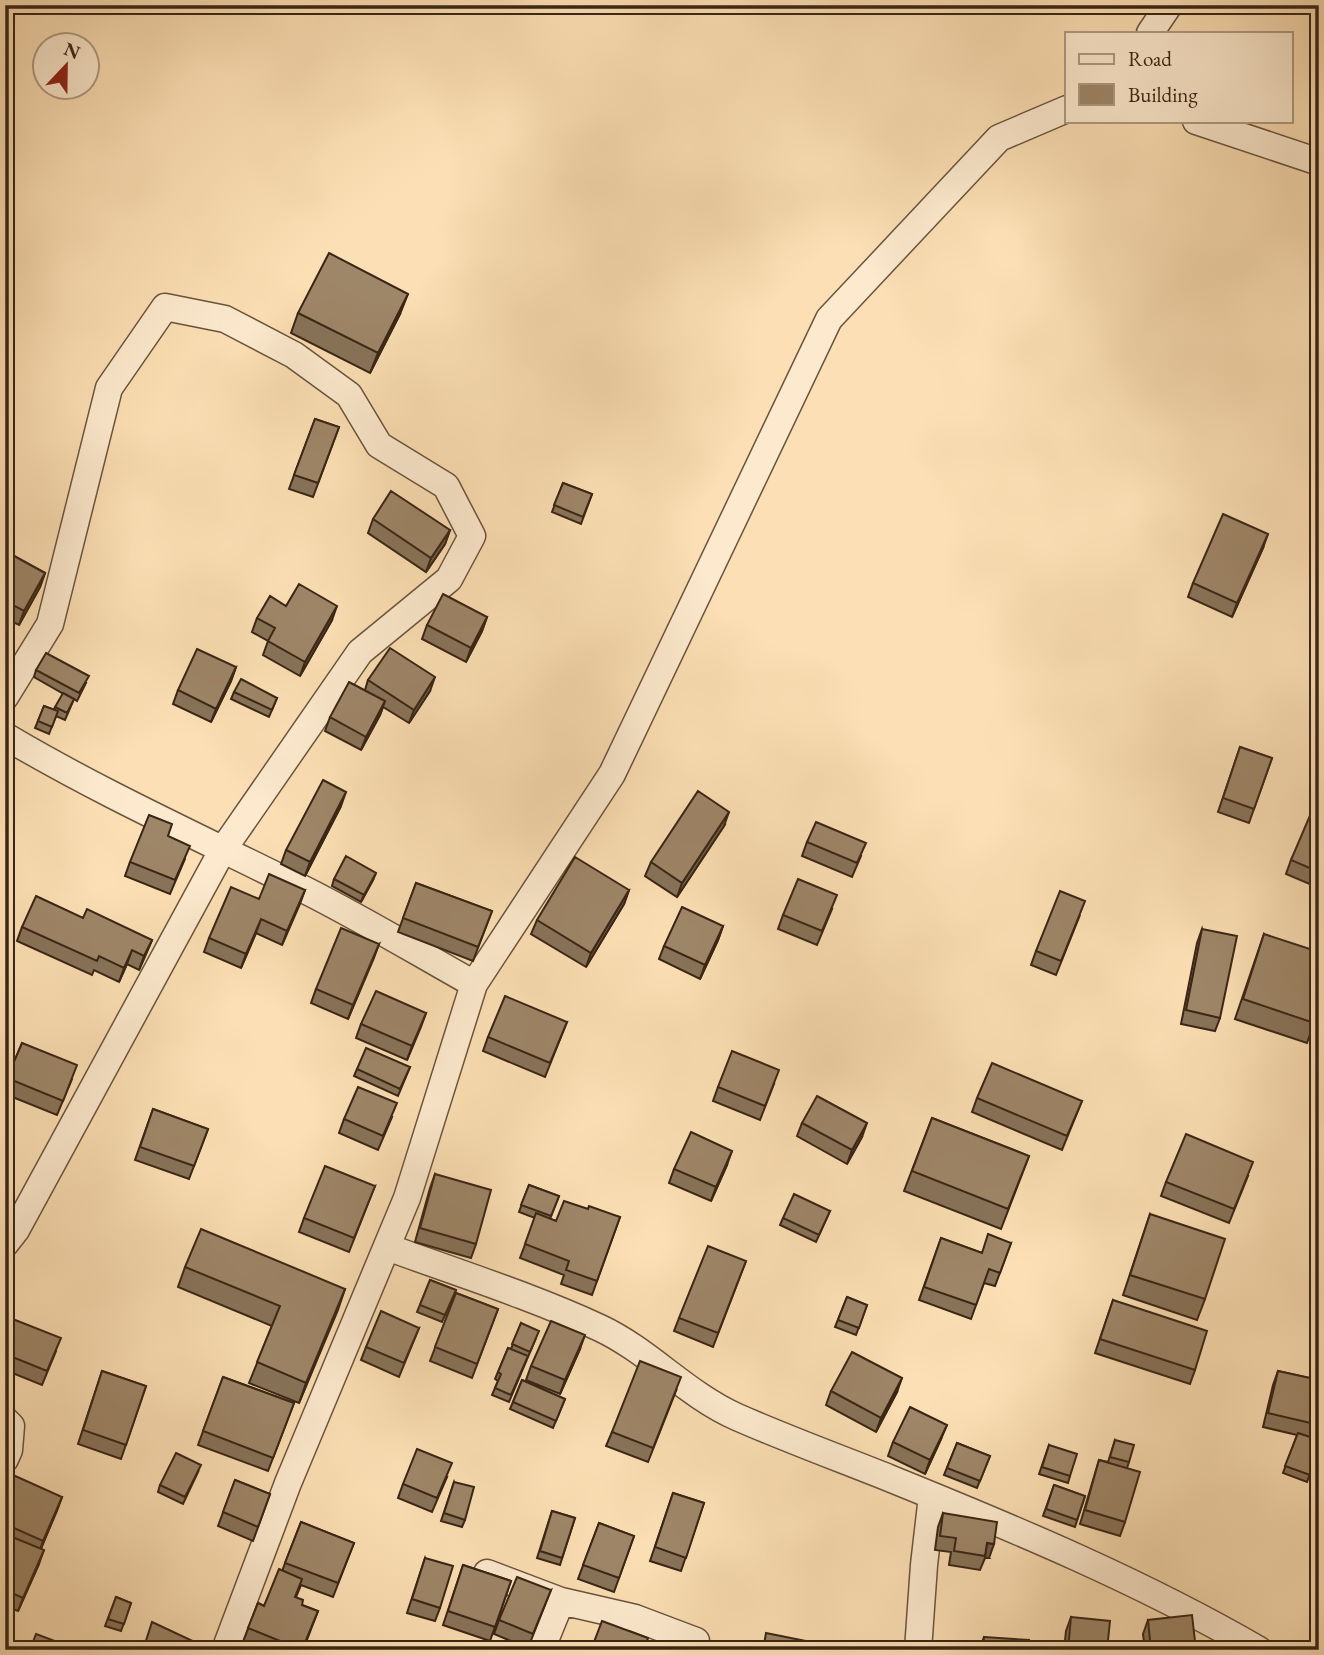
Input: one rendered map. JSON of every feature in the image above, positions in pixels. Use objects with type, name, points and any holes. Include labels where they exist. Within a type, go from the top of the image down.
[{"type":"street","points":[[1151,32],[1169,5]]},
{"type":"street","points":[[225,1650],[288,1483],[407,1198],[474,984],[612,775],[829,319],[999,138],[1065,110]]},
{"type":"street","points":[[1199,122],[1319,162]]},
{"type":"street","points":[[5,697],[50,624],[109,388],[165,307],[225,319],[294,355],[349,395],[379,445],[446,486],[472,536],[449,579],[360,652],[222,851],[22,1220],[5,1244]]},
{"type":"street","points":[[5,736],[222,851],[304,889],[474,984]]},
{"type":"street","points":[[387,1247],[601,1329],[734,1416],[932,1496],[1124,1579],[1200,1616],[1259,1650]]},
{"type":"street","points":[[5,1420],[11,1426],[9,1450],[5,1459]]},
{"type":"street","points":[[918,1650],[932,1496]]},
{"type":"street","points":[[486,1573],[561,1601],[635,1618],[696,1641]]},
{"type":"street","points":[[541,1650],[561,1601]]},
{"type":"building","points":[[329,253],[408,294],[378,353],[298,313]]},
{"type":"building","points":[[315,419],[339,427],[318,483],[294,475]]},
{"type":"building","points":[[563,483],[592,494],[583,517],[554,505]]},
{"type":"building","points":[[391,491],[450,530],[431,558],[373,519]]},
{"type":"building","points":[[1223,514],[1268,534],[1237,603],[1193,583]]},
{"type":"building","points":[[5,551],[45,573],[24,611],[5,601]]},
{"type":"building","points":[[299,584],[337,606],[305,662],[268,641],[275,628],[257,618],[270,596],[286,606]]},
{"type":"building","points":[[443,594],[487,617],[471,648],[427,625]]},
{"type":"building","points":[[390,648],[435,677],[414,710],[368,680]]},
{"type":"building","points":[[197,649],[236,667],[216,709],[178,690]]},
{"type":"building","points":[[46,653],[89,676],[79,693],[36,670]]},
{"type":"building","points":[[241,679],[277,698],[272,710],[234,692]]},
{"type":"building","points":[[349,682],[385,701],[366,737],[330,717]]},
{"type":"building","points":[[63,693],[74,699],[67,713],[55,707]]},
{"type":"building","points":[[44,706],[58,711],[52,727],[38,721]]},
{"type":"building","points":[[1240,747],[1272,758],[1254,809],[1223,798]]},
{"type":"building","points":[[323,780],[346,792],[310,862],[286,850]]},
{"type":"building","points":[[698,791],[729,812],[682,883],[651,862]]},
{"type":"building","points":[[1314,806],[1319,808],[1319,872],[1291,860]]},
{"type":"building","points":[[149,815],[172,824],[168,836],[190,846],[175,880],[130,862]]},
{"type":"building","points":[[816,822],[866,843],[857,863],[807,842]]},
{"type":"building","points":[[346,856],[376,873],[364,895],[334,879]]},
{"type":"building","points":[[575,857],[629,890],[591,953],[537,920]]},
{"type":"building","points":[[269,874],[305,890],[287,931],[261,919],[246,954],[209,938],[231,887],[259,899]]},
{"type":"building","points":[[798,879],[837,895],[822,931],[783,915]]},
{"type":"building","points":[[416,883],[492,911],[478,947],[403,918]]},
{"type":"building","points":[[1060,891],[1085,901],[1061,961],[1036,951]]},
{"type":"building","points":[[36,896],[83,918],[87,909],[152,940],[144,956],[132,950],[124,968],[99,956],[97,961],[22,927]]},
{"type":"building","points":[[682,907],[723,926],[705,965],[664,946]]},
{"type":"building","points":[[341,928],[379,944],[353,1005],[316,989]]},
{"type":"building","points":[[1202,929],[1237,936],[1220,1018],[1186,1010]]},
{"type":"building","points":[[1264,934],[1319,952],[1319,1009],[1314,1023],[1243,999]]},
{"type":"building","points":[[376,991],[426,1013],[412,1046],[361,1024]]},
{"type":"building","points":[[505,996],[567,1022],[550,1063],[488,1037]]},
{"type":"building","points":[[22,1043],[77,1065],[63,1101],[7,1078]]},
{"type":"building","points":[[366,1048],[410,1067],[400,1089],[357,1069]]},
{"type":"building","points":[[732,1051],[779,1070],[765,1106],[718,1087]]},
{"type":"building","points":[[992,1063],[1082,1101],[1067,1136],[977,1098]]},
{"type":"building","points":[[358,1087],[397,1103],[383,1136],[344,1119]]},
{"type":"building","points":[[817,1096],[867,1123],[852,1150],[802,1123]]},
{"type":"building","points":[[153,1109],[208,1129],[194,1166],[140,1147]]},
{"type":"building","points":[[932,1118],[1029,1156],[1008,1209],[912,1171]]},
{"type":"building","points":[[691,1132],[732,1151],[716,1187],[674,1169]]},
{"type":"building","points":[[1186,1134],[1253,1162],[1234,1209],[1166,1182]]},
{"type":"building","points":[[325,1166],[375,1186],[354,1238],[304,1218]]},
{"type":"building","points":[[435,1174],[491,1190],[476,1244],[420,1228]]},
{"type":"building","points":[[529,1185],[559,1196],[551,1216],[521,1205]]},
{"type":"building","points":[[794,1194],[830,1211],[819,1235],[783,1218]]},
{"type":"building","points":[[564,1201],[620,1217],[597,1281],[566,1270],[569,1261],[525,1244],[536,1213],[556,1221]]},
{"type":"building","points":[[1150,1214],[1225,1239],[1205,1299],[1130,1275]]},
{"type":"building","points":[[201,1229],[345,1289],[306,1383],[257,1362],[280,1306],[185,1267]]},
{"type":"building","points":[[988,1234],[1011,1243],[1000,1273],[989,1269],[976,1305],[924,1287],[941,1238],[982,1253]]},
{"type":"building","points":[[708,1246],[746,1261],[718,1333],[679,1318]]},
{"type":"building","points":[[430,1280],[456,1290],[445,1315],[420,1305]]},
{"type":"building","points":[[456,1293],[498,1309],[477,1364],[435,1347]]},
{"type":"building","points":[[847,1297],[867,1305],[859,1328],[838,1320]]},
{"type":"building","points":[[1113,1300],[1207,1331],[1195,1370],[1100,1339]]},
{"type":"building","points":[[381,1311],[419,1328],[404,1363],[366,1347]]},
{"type":"building","points":[[5,1316],[61,1338],[47,1371],[5,1354]]},
{"type":"building","points":[[551,1321],[585,1335],[565,1380],[531,1366]]},
{"type":"building","points":[[521,1323],[539,1331],[530,1352],[512,1344]]},
{"type":"building","points":[[508,1348],[528,1356],[511,1395],[495,1388]]},
{"type":"building","points":[[852,1352],[902,1378],[881,1418],[831,1391]]},
{"type":"building","points":[[640,1361],[681,1377],[653,1448],[612,1432]]},
{"type":"building","points":[[102,1371],[146,1386],[126,1445],[83,1430]]},
{"type":"building","points":[[1278,1371],[1319,1380],[1319,1425],[1268,1413]]},
{"type":"building","points":[[223,1377],[294,1403],[273,1458],[203,1431]]},
{"type":"building","points":[[522,1380],[565,1399],[556,1421],[513,1402]]},
{"type":"building","points":[[910,1407],[947,1425],[930,1460],[893,1442]]},
{"type":"building","points":[[1298,1433],[1319,1440],[1319,1450],[1310,1475],[1285,1466]]},
{"type":"building","points":[[1115,1440],[1134,1445],[1129,1462],[1110,1457]]},
{"type":"building","points":[[957,1443],[990,1456],[980,1481],[947,1468]]},
{"type":"building","points":[[1049,1445],[1077,1454],[1070,1476],[1042,1467]]},
{"type":"building","points":[[417,1449],[452,1463],[437,1498],[403,1484]]},
{"type":"building","points":[[176,1453],[201,1465],[185,1497],[160,1485]]},
{"type":"building","points":[[1099,1460],[1140,1472],[1125,1522],[1085,1510]]},
{"type":"building","points":[[13,1475],[62,1497],[43,1541],[5,1524],[5,1491]]},
{"type":"building","points":[[235,1480],[270,1494],[258,1527],[223,1512]]},
{"type":"building","points":[[454,1482],[474,1487],[465,1520],[444,1513]]},
{"type":"building","points":[[1054,1485],[1085,1496],[1077,1520],[1046,1509]]},
{"type":"building","points":[[673,1493],[704,1503],[686,1558],[655,1547]]},
{"type":"building","points":[[552,1511],[575,1518],[562,1558],[540,1551]]},
{"type":"building","points":[[943,1513],[997,1522],[994,1544],[987,1543],[985,1556],[954,1551],[956,1538],[940,1536]]},
{"type":"building","points":[[301,1522],[354,1543],[338,1583],[285,1563]]},
{"type":"building","points":[[599,1523],[634,1536],[619,1578],[583,1565]]},
{"type":"building","points":[[5,1534],[44,1550],[23,1598],[5,1590]]},
{"type":"building","points":[[425,1558],[453,1566],[440,1608],[412,1599]]},
{"type":"building","points":[[463,1565],[511,1581],[495,1627],[448,1611]]},
{"type":"building","points":[[279,1569],[302,1579],[295,1597],[303,1600],[302,1605],[318,1611],[302,1650],[248,1628],[258,1603],[264,1606]]},
{"type":"building","points":[[517,1577],[551,1590],[533,1634],[499,1620]]},
{"type":"building","points":[[116,1597],[131,1603],[124,1624],[108,1619]]},
{"type":"building","points":[[1192,1615],[1196,1650],[1151,1650],[1148,1620]]},
{"type":"building","points":[[1071,1617],[1110,1621],[1107,1650],[1068,1650]]},
{"type":"building","points":[[602,1621],[648,1638],[644,1650],[591,1650]]},
{"type":"building","points":[[152,1622],[197,1643],[195,1650],[143,1650]]},
{"type":"building","points":[[766,1633],[806,1641],[804,1650],[763,1650]]},
{"type":"building","points":[[36,1634],[63,1644],[61,1650],[30,1650]]},
{"type":"building","points":[[984,1637],[1029,1640],[1028,1650],[983,1650]]},
{"type":"building","points":[[248,1641],[272,1650],[245,1650]]}]
